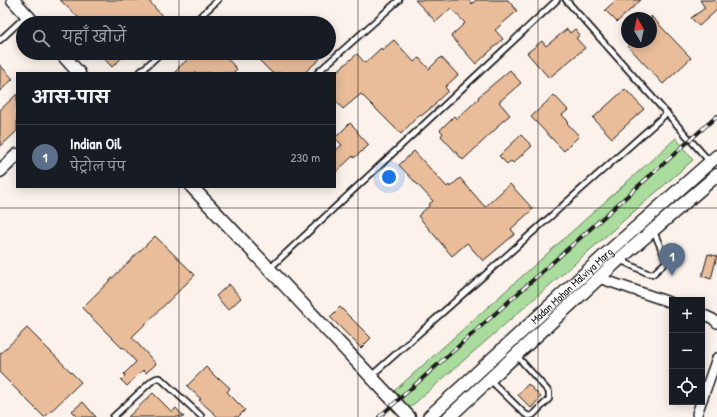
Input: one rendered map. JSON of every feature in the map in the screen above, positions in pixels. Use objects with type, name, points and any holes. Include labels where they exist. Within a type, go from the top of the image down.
[{"type":"main road","points":[[13,0],[27,16]]},
{"type":"main road","points":[[67,60],[78,72]]},
{"type":"main road","points":[[0,171],[16,156]]},
{"type":"main road","name":"Madan Mohan Malviya Marg","points":[[429,417],[605,255],[713,159]]},
{"type":"main road","name":"Madan Mohan Malviya Marg","points":[[449,417],[599,278],[717,175]]},
{"type":"main road","points":[[193,188],[409,417]]},
{"type":"street","points":[[599,278],[669,302]]},
{"type":"street","points":[[705,315],[713,319],[717,323]]},
{"type":"street","points":[[705,392],[717,358]]},
{"type":"street","points":[[697,414],[700,405]]},
{"type":"lane","points":[[201,16],[218,0]]},
{"type":"lane","points":[[336,56],[399,0]]},
{"type":"lane","points":[[269,269],[557,0]]},
{"type":"lane","points":[[566,0],[668,113],[713,159]]},
{"type":"lane","points":[[0,40],[16,29]]},
{"type":"lane","points":[[140,72],[153,60]]},
{"type":"lane","points":[[318,72],[332,60]]},
{"type":"lane","points":[[370,376],[668,113]]},
{"type":"lane","points":[[619,260],[652,274],[666,262],[666,257],[653,230]]},
{"type":"lane","points":[[490,380],[525,414],[529,416],[533,415],[549,399],[550,395],[549,392],[516,356]]},
{"type":"lane","points":[[113,417],[153,380],[160,378],[201,417]]},
{"type":"green space","points":[[676,138],[693,160],[407,410],[392,393]]},
{"type":"building","points":[[60,0],[148,0],[162,16],[77,16]]},
{"type":"building","points":[[415,0],[469,0],[472,4],[476,0],[508,0],[517,11],[495,30],[503,39],[476,64],[451,36],[465,23],[451,8],[436,22]]},
{"type":"building","points":[[616,0],[641,0],[628,12],[621,12],[621,18],[617,22],[605,10]]},
{"type":"building","points":[[700,0],[714,0],[717,3],[717,10],[699,26],[691,18],[705,8]]},
{"type":"building","points":[[657,22],[691,58],[663,84],[630,48],[657,48]]},
{"type":"building","points":[[567,29],[570,33],[575,29],[580,35],[576,38],[585,48],[549,78],[527,53],[542,41],[546,46]]},
{"type":"building","points":[[394,40],[414,62],[419,58],[429,69],[441,57],[458,75],[445,87],[448,91],[435,103],[436,104],[421,116],[420,114],[401,134],[361,94],[343,109],[336,101],[336,72],[357,54],[365,63],[381,48],[382,50]]},
{"type":"building","points":[[106,60],[120,60],[112,67]]},
{"type":"building","points":[[187,60],[229,60],[237,69],[234,72],[175,72]]},
{"type":"building","points":[[259,60],[319,60],[305,72],[271,72]]},
{"type":"building","points":[[0,65],[13,79],[0,91]]},
{"type":"building","points":[[510,70],[521,83],[499,102],[510,115],[463,160],[441,136],[443,133],[440,130],[454,116],[457,119],[479,98],[478,97]]},
{"type":"building","points":[[625,89],[644,109],[612,138],[593,118]]},
{"type":"building","points":[[16,95],[16,132],[0,147],[0,110]]},
{"type":"building","points":[[554,95],[568,110],[562,115],[579,136],[564,151],[531,117]]},
{"type":"building","points":[[350,123],[369,145],[354,158],[353,156],[336,172],[336,150],[342,145],[336,137]]},
{"type":"building","points":[[521,135],[532,146],[513,163],[511,161],[507,164],[499,156]]},
{"type":"building","points":[[414,151],[447,187],[449,185],[450,187],[460,178],[485,207],[510,184],[533,209],[511,229],[515,234],[483,261],[467,243],[452,256],[418,216],[433,201],[399,165]]},
{"type":"building","points":[[155,236],[195,275],[132,337],[156,364],[146,373],[143,370],[127,386],[121,380],[125,376],[124,374],[136,362],[123,347],[122,348],[82,308]]},
{"type":"building","points":[[708,254],[717,256],[711,279],[702,276]]},
{"type":"building","points":[[229,284],[241,298],[228,310],[216,296]]},
{"type":"building","points":[[340,307],[371,338],[361,348],[330,317]]},
{"type":"building","points":[[27,328],[81,382],[45,417],[0,373],[0,354]]},
{"type":"building","points":[[206,367],[230,388],[227,392],[245,410],[238,417],[218,417],[199,400],[201,399],[187,386]]},
{"type":"building","points":[[528,384],[541,397],[531,408],[518,395]]},
{"type":"building","points":[[153,393],[172,412],[176,408],[184,417],[128,417]]},
{"type":"building","points":[[83,402],[96,417],[78,417],[72,411]]},
{"type":"railway","points":[[379,417],[717,116]]},
{"type":"place","name":"Indian Oil","points":[[672,276]]}]
